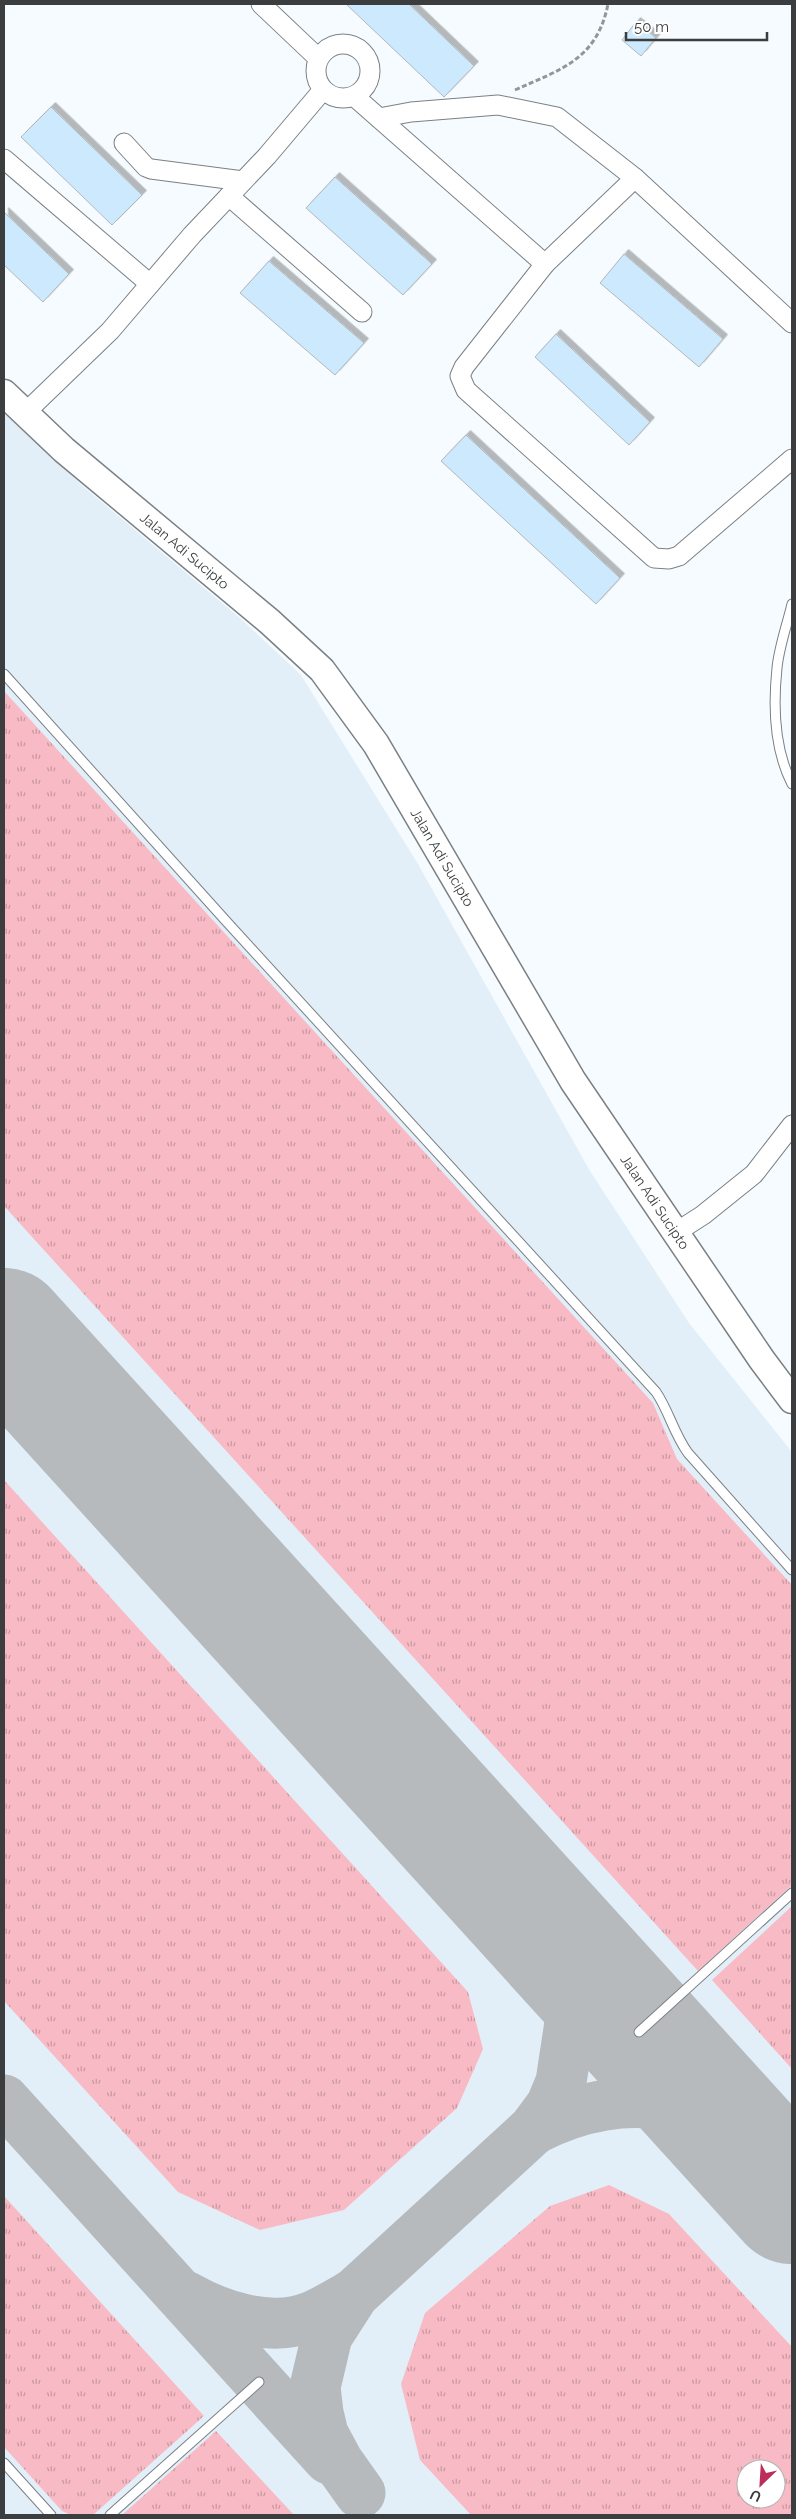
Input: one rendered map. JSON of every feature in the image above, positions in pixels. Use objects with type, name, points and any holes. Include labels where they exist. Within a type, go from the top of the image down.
[{"type":"street","points":[[261,4],[318,58]]},
{"type":"street","points":[[348,43],[363,51],[371,67],[368,84],[355,97],[338,99],[322,90],[314,75],[318,58],[330,45],[348,43]]},
{"type":"street","points":[[25,413],[110,331],[322,90]]},
{"type":"street","points":[[355,97],[545,264]]},
{"type":"street","points":[[379,118],[411,112],[498,105],[557,117],[635,178],[792,323]]},
{"type":"street","points":[[124,143],[146,168],[243,181]]},
{"type":"street","points":[[4,159],[150,284]]},
{"type":"street","points":[[635,178],[545,264],[464,366],[460,376],[466,390],[654,558],[668,559],[679,556],[792,460]]},
{"type":"street","points":[[229,196],[362,312]]},
{"type":"street","name":"Jalan Adi Sucipto","points":[[4,394],[64,450],[270,622],[322,670],[376,744],[573,1082],[675,1233],[792,1400]]},
{"type":"street","points":[[675,1233],[703,1215],[754,1174],[792,1125]]},
{"type":"lane","points":[[792,604],[777,666],[775,723],[786,772],[792,784]]},
{"type":"lane","points":[[4,674],[219,914],[656,1392],[667,1408],[682,1445],[688,1453],[792,1570]]},
{"type":"lane","points":[[639,2032],[792,1893]]},
{"type":"lane","points":[[110,2515],[259,2382]]},
{"type":"lane","points":[[4,2463],[51,2515]]},
{"type":"path","points":[[498,105],[508,93],[572,64],[599,35],[608,4]]},
{"type":"shaded area","points":[[4,413],[85,488],[240,618],[301,675],[418,864],[590,1171],[689,1323],[792,1452],[792,2515],[4,2515]]},
{"type":"green space","points":[[4,691],[653,1403],[677,1459],[792,1585],[792,1885],[698,1971],[4,1206]]},
{"type":"green space","points":[[4,1480],[468,1992],[483,2049],[457,2108],[344,2210],[260,2230],[178,2192],[4,2001]]},
{"type":"green space","points":[[792,1906],[792,2069],[712,1980]]},
{"type":"green space","points":[[609,2185],[669,2214],[792,2347],[792,2515],[471,2515],[420,2460],[401,2384],[425,2313],[550,2206]]},
{"type":"green space","points":[[4,2196],[204,2416],[93,2515],[71,2515],[62,2511],[4,2447]]},
{"type":"green space","points":[[216,2431],[294,2515],[122,2515]]},
{"type":"building","points":[[346,4],[409,4],[474,66],[444,97]]},
{"type":"building","points":[[636,22],[656,38],[641,56],[622,40]]},
{"type":"building","points":[[51,107],[142,195],[112,225],[21,137]]},
{"type":"building","points":[[335,177],[432,264],[403,295],[306,208]]},
{"type":"building","points":[[4,212],[69,274],[43,302],[4,265]]},
{"type":"building","points":[[624,254],[723,339],[699,367],[600,283]]},
{"type":"building","points":[[269,261],[364,343],[335,375],[240,293]]},
{"type":"building","points":[[556,334],[650,422],[629,445],[535,357]]},
{"type":"building","points":[[466,435],[620,578],[596,604],[441,461]]},
{"type":"taxiway","points":[[360,2493],[338,2462],[323,2434],[318,2413],[315,2387],[327,2336],[354,2294],[534,2129],[551,2106],[561,2082],[571,2016],[566,1975],[539,1921]]},
{"type":"taxiway","points":[[4,2100],[329,2459]]},
{"type":"taxiway","points":[[534,2129],[568,2114],[586,2109],[623,2103],[642,2103],[679,2109],[732,2133]]},
{"type":"taxiway","points":[[185,2296],[199,2304],[231,2316],[264,2323],[281,2323],[313,2316],[354,2294]]},
{"type":"runway","points":[[4,1332],[792,2200]]}]
